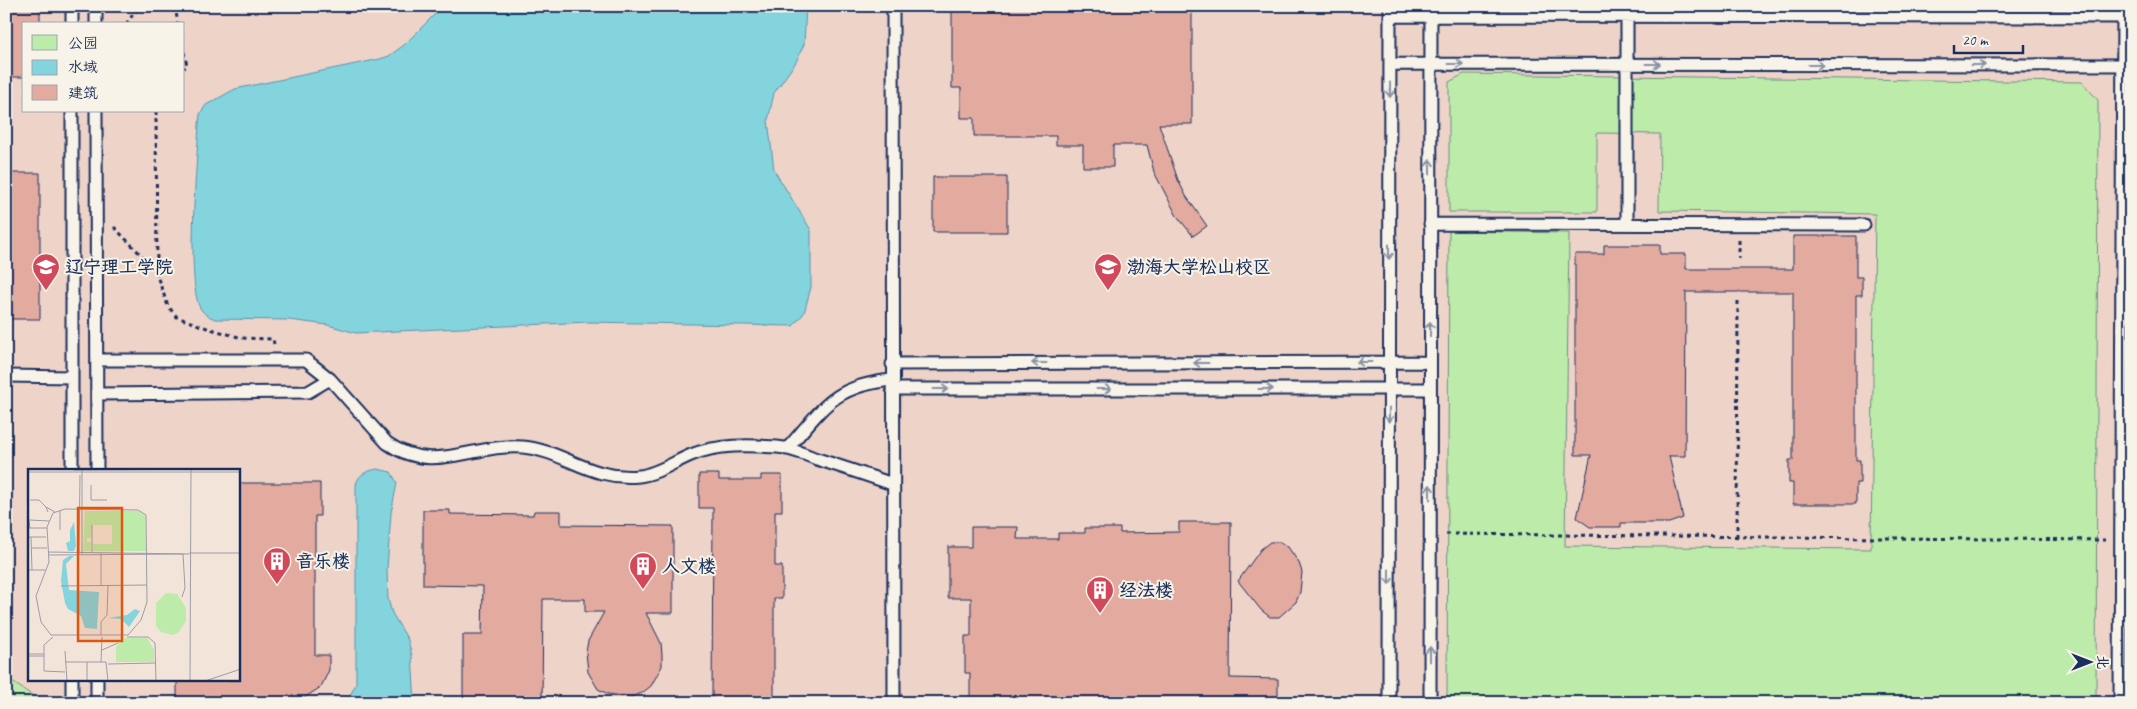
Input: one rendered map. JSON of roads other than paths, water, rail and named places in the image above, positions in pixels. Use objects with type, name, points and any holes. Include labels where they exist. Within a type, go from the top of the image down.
[{"type":"lane","points":[[72,6],[72,22]]},
{"type":"lane","points":[[96,6],[96,22]]},
{"type":"lane","points":[[893,6],[892,484],[894,703]]},
{"type":"lane","points":[[1389,703],[1390,11],[1431,11],[1627,16],[2126,13],[2126,312],[2121,540],[2120,703]]},
{"type":"lane","points":[[1430,703],[1431,11]]},
{"type":"lane","points":[[1627,16],[1627,224]]},
{"type":"lane","points":[[1390,64],[2127,65]]},
{"type":"lane","points":[[72,112],[72,469]]},
{"type":"lane","points":[[96,112],[97,469]]},
{"type":"lane","points":[[1430,224],[1864,225]]},
{"type":"lane","points":[[97,360],[306,360],[330,379],[387,443],[399,451],[422,459],[524,447],[543,451],[595,473],[622,477],[649,474],[691,455],[710,449],[738,446],[787,449],[892,484]]},
{"type":"lane","points":[[892,364],[1430,362]]},
{"type":"lane","points":[[6,376],[72,377]]},
{"type":"lane","points":[[97,394],[308,392],[330,379]]},
{"type":"lane","points":[[787,449],[832,398],[852,388],[872,382],[892,385],[1430,389]]},
{"type":"lane","points":[[72,682],[72,703]]},
{"type":"lane","points":[[97,682],[98,703]]},
{"type":"water","points":[[443,6],[806,6],[804,44],[796,62],[774,93],[768,120],[774,170],[811,230],[811,287],[804,313],[793,326],[589,322],[356,333],[328,325],[289,320],[215,319],[208,316],[200,308],[196,294],[193,247],[199,124],[200,114],[206,105],[235,89],[389,56],[404,45]]},
{"type":"water","points":[[377,469],[391,472],[397,483],[391,513],[387,569],[388,599],[392,613],[408,640],[412,656],[415,703],[346,703],[356,684],[356,485],[359,478],[364,474]]},
{"type":"place","name":"辽宁理工学院","points":[[46,291]]},
{"type":"place","name":"渤海大学松山校区","points":[[1108,291]]},
{"type":"place","name":"音乐楼","points":[[277,585]]},
{"type":"place","name":"人文楼","points":[[643,590]]},
{"type":"place","name":"经法楼","points":[[1100,614]]}]
